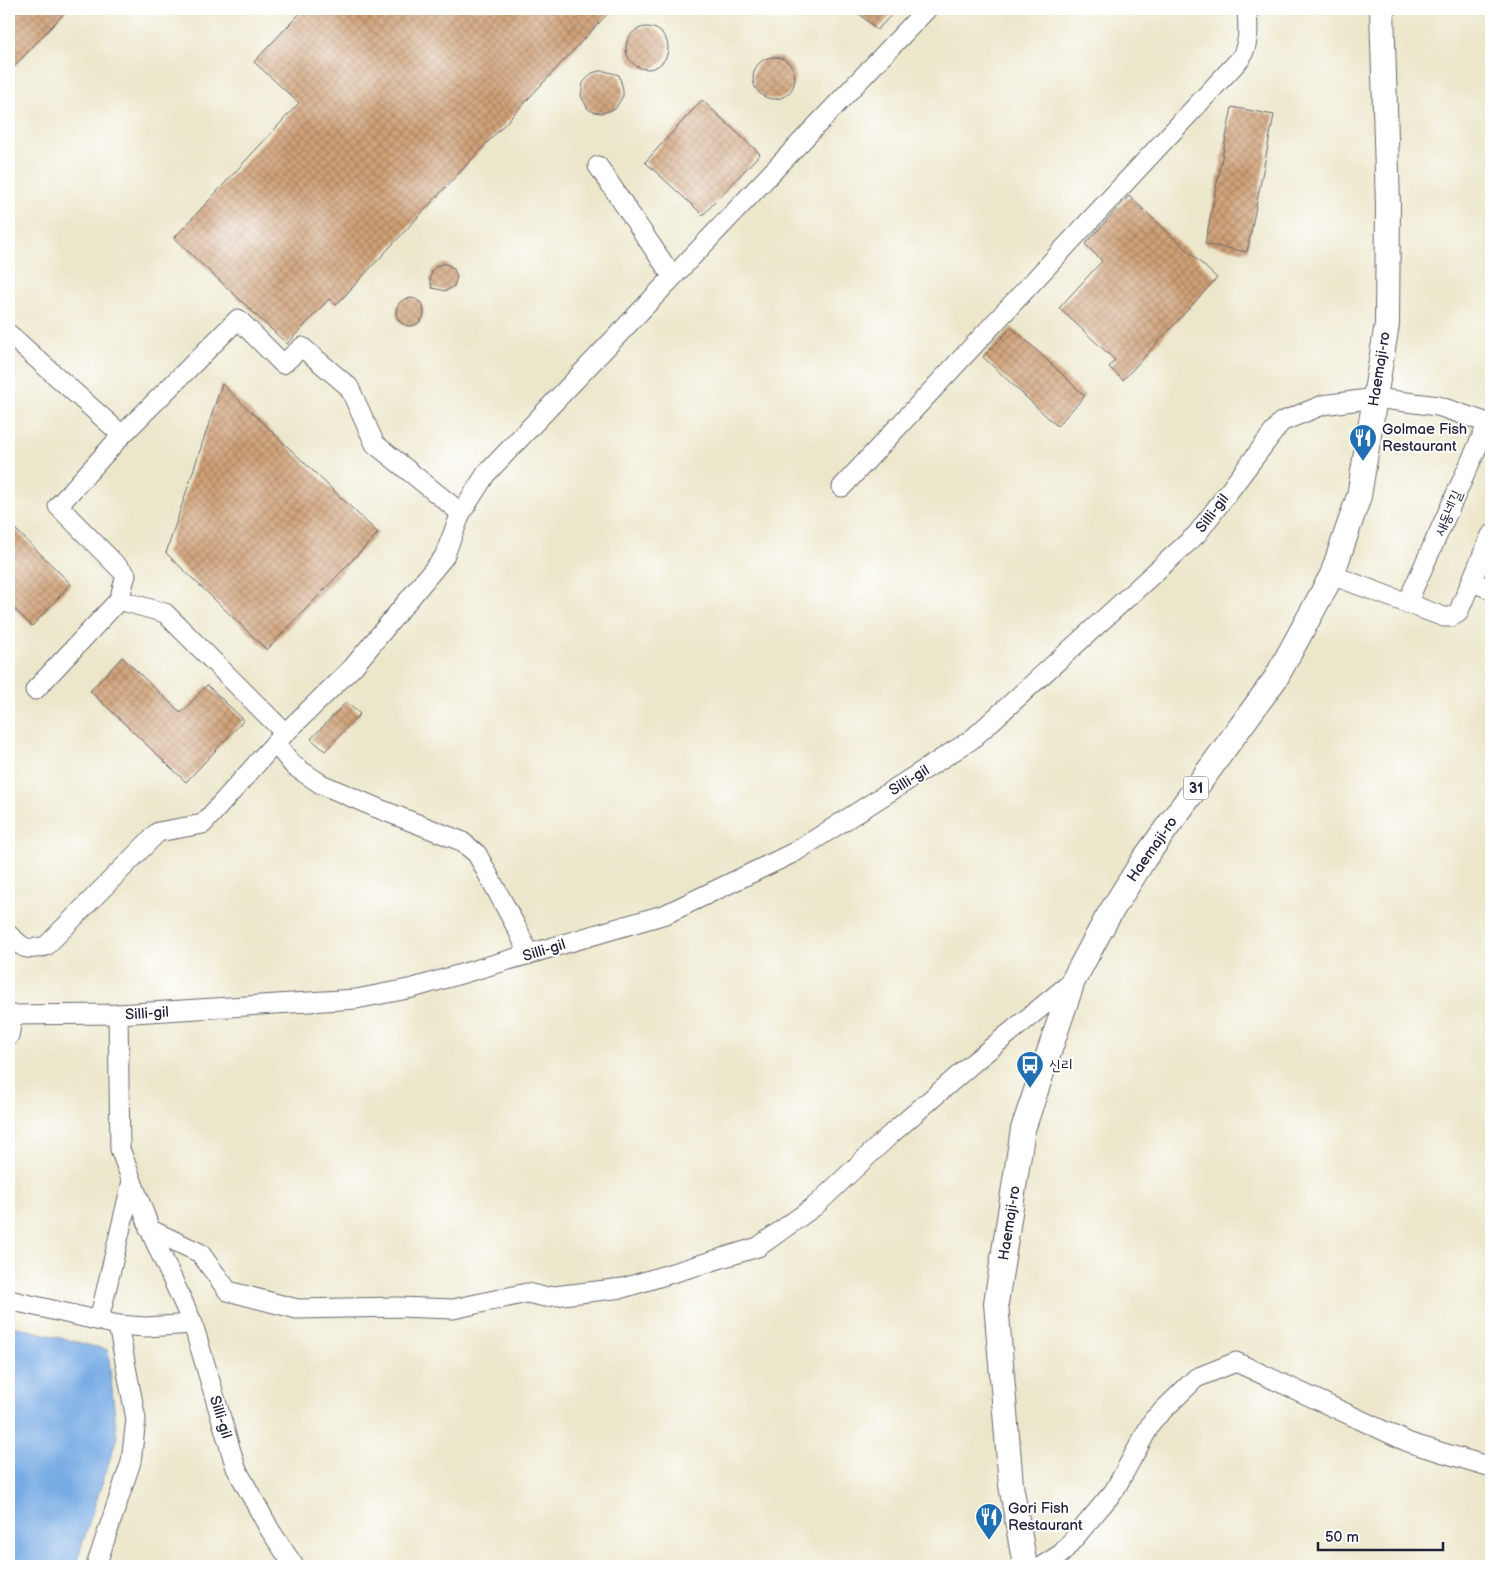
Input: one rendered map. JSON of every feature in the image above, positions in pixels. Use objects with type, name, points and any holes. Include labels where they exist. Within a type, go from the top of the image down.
[{"type":"main road","name":"Haemaji-ro","points":[[1025,1566],[1011,1484],[996,1303],[1023,1129],[1073,981],[1106,918],[1144,859],[1276,678],[1332,575],[1359,496],[1387,324],[1388,206],[1382,9]]},
{"type":"street","points":[[9,935],[19,944],[30,950],[46,946],[158,832],[203,824],[280,738],[353,668],[444,557],[461,514],[486,474],[927,9]]},
{"type":"street","points":[[842,487],[1241,58],[1247,47],[1247,9]]},
{"type":"street","points":[[598,166],[672,276]]},
{"type":"street","points":[[35,690],[120,600],[126,575],[58,506],[122,435],[238,319],[283,364],[302,347],[349,387],[375,444],[461,514]]},
{"type":"street","points":[[9,334],[122,435]]},
{"type":"street","name":"새동네길","points":[[1375,398],[1438,406],[1490,423],[1408,603]]},
{"type":"street","name":"Silli-gil","points":[[294,1566],[270,1530],[236,1468],[193,1324],[150,1228],[120,1149],[118,1014],[356,999],[413,988],[666,914],[794,852],[971,740],[1197,534],[1280,422],[1323,405],[1375,398]]},
{"type":"street","points":[[1332,575],[1444,617],[1452,617],[1458,613],[1491,535]]},
{"type":"street","points":[[1471,582],[1491,589]]},
{"type":"street","points":[[120,600],[166,613],[280,738],[294,766],[321,784],[461,841],[477,854],[520,934],[528,955]]},
{"type":"street","points":[[150,1228],[200,1254],[228,1291],[297,1309],[398,1307],[453,1310],[527,1293],[545,1297],[623,1288],[758,1247],[815,1206],[891,1134],[974,1062],[1073,981]]},
{"type":"street","points":[[9,1036],[11,1015],[118,1014]]},
{"type":"street","points":[[99,1320],[132,1181]]},
{"type":"street","points":[[9,1300],[118,1325],[146,1327],[193,1324]]},
{"type":"street","points":[[96,1566],[131,1462],[136,1418],[118,1325]]},
{"type":"street","points":[[1042,1566],[1061,1554],[1114,1492],[1152,1420],[1196,1378],[1236,1362],[1410,1444],[1491,1467]]},
{"type":"water","points":[[9,1325],[108,1350],[117,1437],[75,1566],[9,1566]]},
{"type":"building","points":[[9,9],[68,9],[9,72]]},
{"type":"building","points":[[304,9],[612,9],[336,305],[329,299],[287,344],[174,238],[299,103],[254,62]]},
{"type":"building","points":[[854,9],[897,9],[877,30]]},
{"type":"building","points":[[651,27],[659,30],[665,36],[668,48],[665,60],[659,66],[643,69],[635,66],[629,60],[626,44],[629,36],[635,30]]},
{"type":"building","points":[[778,57],[786,60],[792,66],[795,78],[792,90],[786,96],[770,99],[762,96],[756,90],[753,74],[756,66],[762,60]]},
{"type":"building","points":[[599,71],[619,75],[623,89],[623,96],[615,109],[602,113],[588,109],[581,96],[583,83],[592,73]]},
{"type":"building","points":[[702,100],[760,154],[703,215],[645,162]]},
{"type":"building","points":[[1232,107],[1274,115],[1247,252],[1205,244]]},
{"type":"building","points":[[1129,196],[1217,278],[1123,380],[1109,367],[1115,360],[1059,308],[1102,261],[1085,244]]},
{"type":"building","points":[[442,264],[447,264],[454,269],[457,277],[454,286],[446,291],[432,288],[430,279],[432,270]]},
{"type":"building","points":[[410,298],[420,302],[424,312],[420,322],[410,326],[400,322],[396,312],[400,302]]},
{"type":"building","points":[[1012,327],[1085,396],[1057,426],[983,357]]},
{"type":"building","points":[[222,384],[378,533],[267,650],[166,553]]},
{"type":"building","points":[[9,523],[71,584],[32,626],[9,604]]},
{"type":"building","points":[[122,657],[181,713],[207,685],[244,720],[186,782],[90,691]]},
{"type":"building","points":[[346,702],[360,714],[325,751],[311,739]]},
{"type":"place","name":"Golmae Fish Restaurant","points":[[1363,462]]},
{"type":"place","name":"신리","points":[[1030,1089]]},
{"type":"place","name":"Gori Fish Restaurant","points":[[989,1541]]}]
